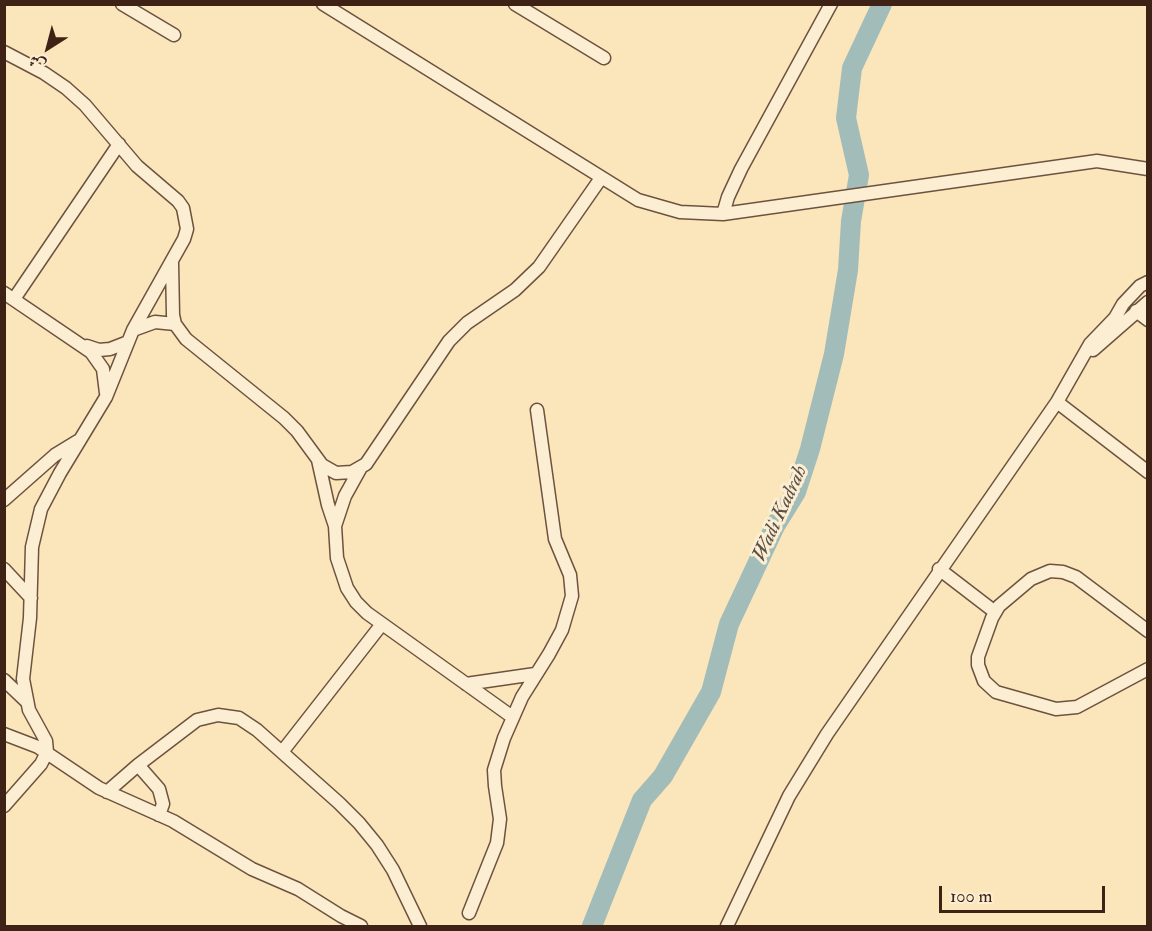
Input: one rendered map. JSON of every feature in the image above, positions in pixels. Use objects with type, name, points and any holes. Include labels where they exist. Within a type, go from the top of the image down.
[{"type":"street","points":[[122,4],[174,35]]},
{"type":"street","points":[[323,4],[638,200],[680,212],[723,214],[1097,161],[1148,169]]},
{"type":"street","points":[[515,4],[604,58]]},
{"type":"street","points":[[723,214],[741,169],[831,4]]},
{"type":"street","points":[[4,52],[44,73],[85,105],[137,166],[178,201],[187,218],[184,239],[128,342],[106,397],[41,509],[32,548],[30,618],[23,679],[27,702],[46,741],[47,752],[41,764],[4,806]]},
{"type":"street","points":[[106,397],[103,369],[96,357],[80,343],[9,296],[119,144]]},
{"type":"street","points":[[335,526],[345,496],[360,469],[366,464],[449,341],[467,323],[515,290],[539,267],[550,255],[602,178]]},
{"type":"street","points":[[172,260],[171,306],[175,324],[186,339],[284,418],[328,470],[344,474],[360,469]]},
{"type":"street","points":[[727,927],[789,796],[827,734],[939,569],[1057,402],[1090,344],[1115,318],[1123,304],[1140,286],[1148,282]]},
{"type":"street","points":[[1082,361],[1148,302]]},
{"type":"street","points":[[1136,311],[1148,320]]},
{"type":"street","points":[[134,330],[155,322],[175,324]]},
{"type":"street","points":[[80,343],[99,350],[110,350],[128,342]]},
{"type":"street","points":[[1057,402],[1148,472]]},
{"type":"street","points":[[469,913],[497,843],[500,819],[494,770],[511,716],[562,630],[572,596],[570,575],[555,539],[537,410]]},
{"type":"street","points":[[4,500],[55,455],[80,440]]},
{"type":"street","points":[[318,460],[335,526],[337,558],[347,588],[356,602],[367,613],[511,716]]},
{"type":"street","points":[[4,569],[31,598]]},
{"type":"street","points":[[939,569],[995,612]]},
{"type":"street","points":[[1148,631],[1076,577],[1057,571],[1043,573],[1030,579],[1004,601],[995,612],[978,657],[978,665],[984,681],[996,692],[1045,707],[1066,709],[1088,702],[1148,669]]},
{"type":"street","points":[[282,752],[382,624]]},
{"type":"street","points":[[466,684],[535,674]]},
{"type":"street","points":[[4,680],[27,702]]},
{"type":"street","points":[[107,792],[197,720],[218,715],[239,718],[282,752],[339,802],[359,823],[393,870],[420,927]]},
{"type":"street","points":[[4,734],[24,740],[47,752],[84,779],[107,792],[183,826],[252,869],[298,889],[361,927]]},
{"type":"street","points":[[138,765],[159,789],[163,804],[159,815]]},
{"type":"waterway","name":"Wadi Kadrah","points":[[592,926],[642,800],[663,776],[711,692],[729,624],[775,526],[796,492],[810,449],[834,354],[848,270],[851,221],[859,175],[846,118],[852,68],[882,4]]}]
